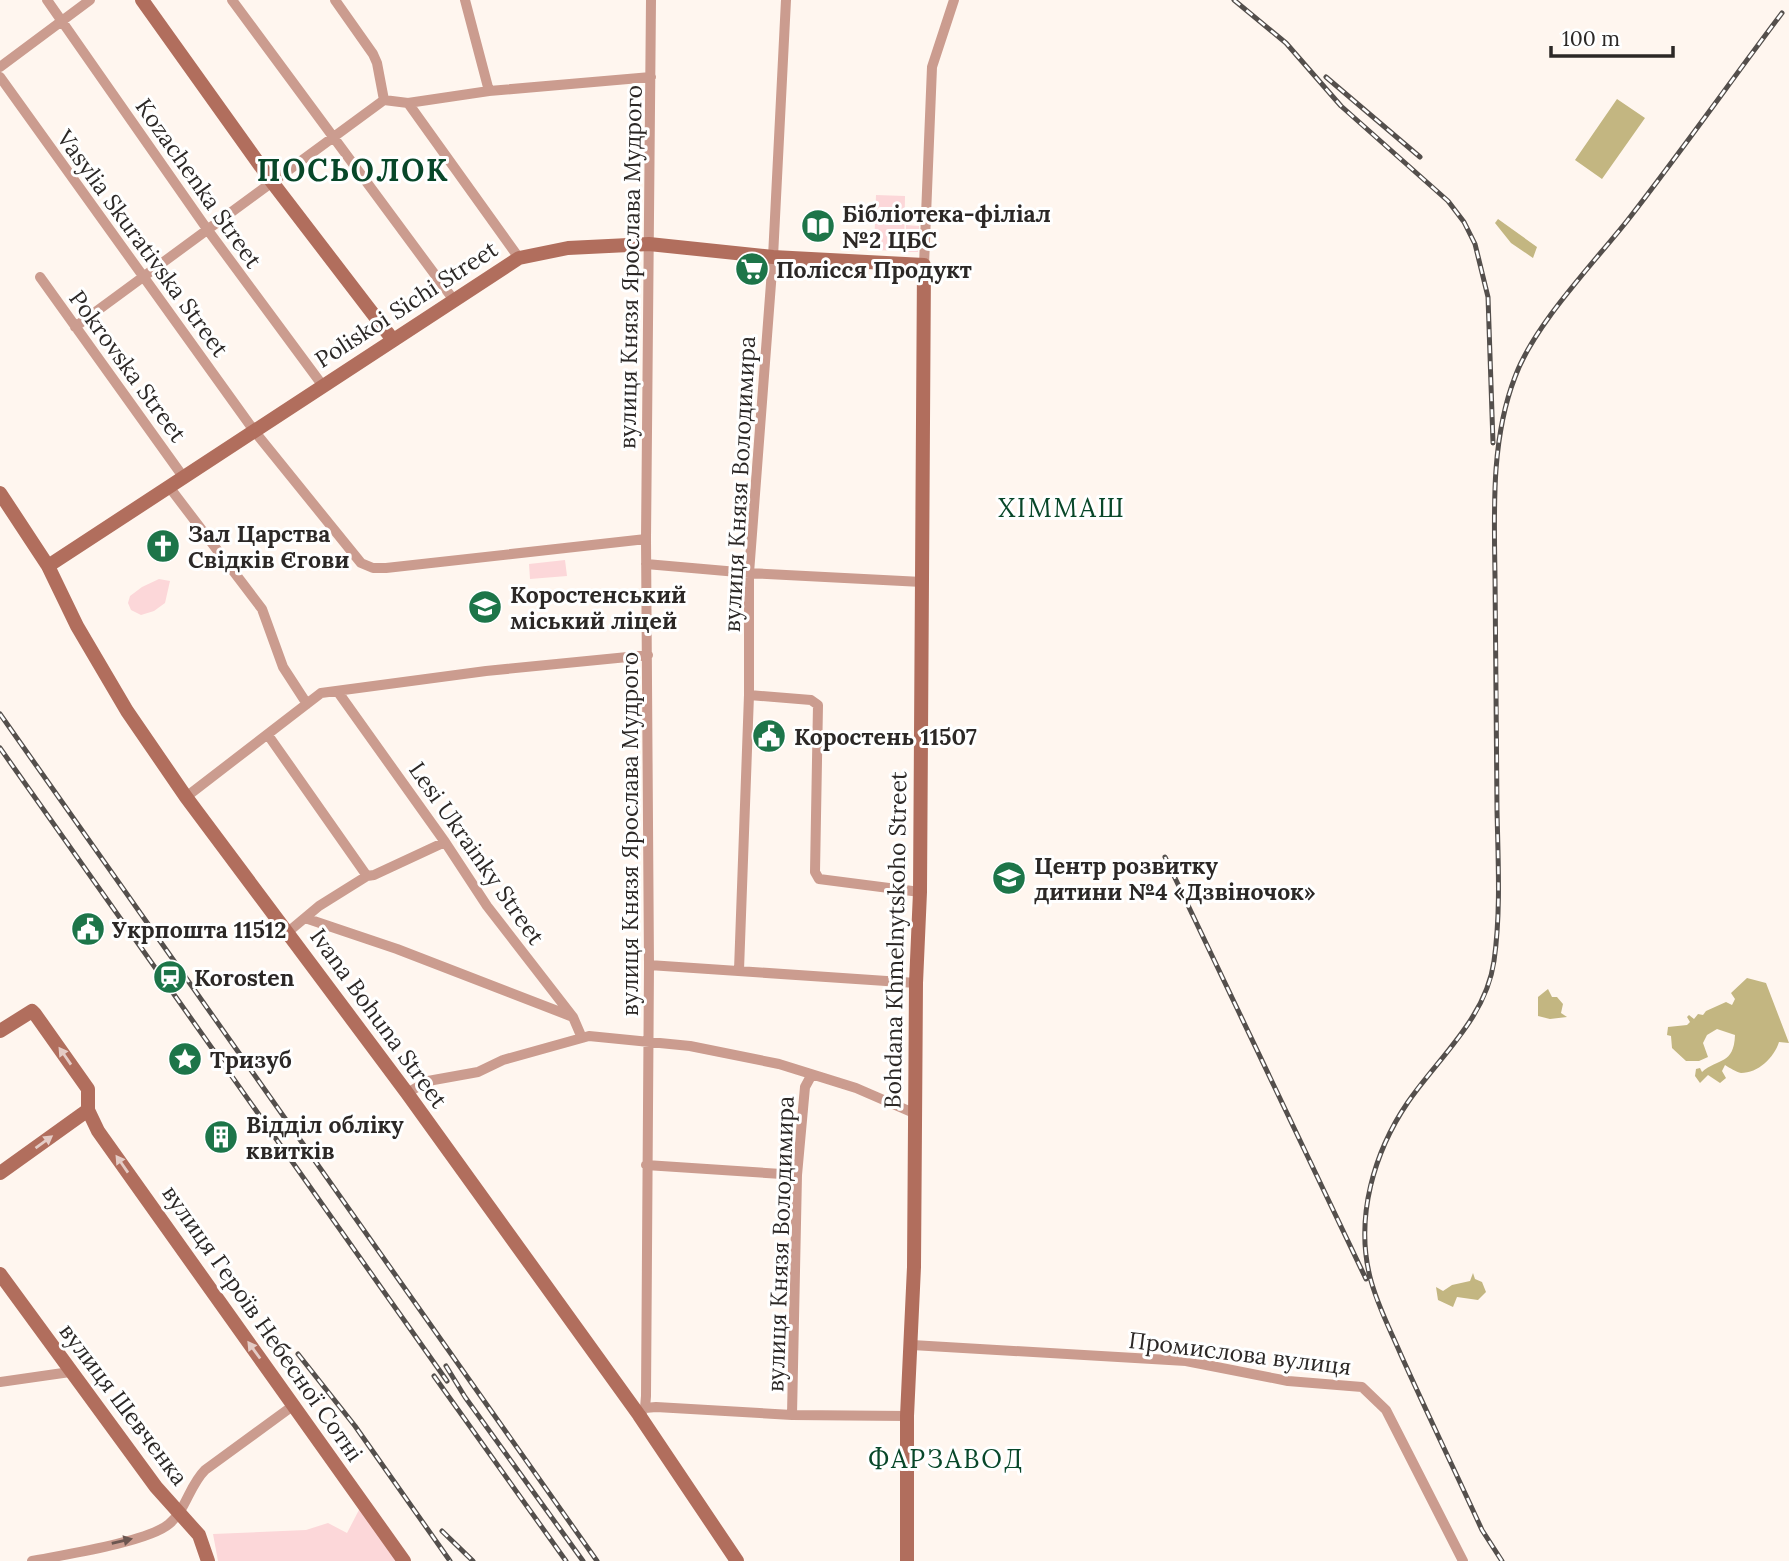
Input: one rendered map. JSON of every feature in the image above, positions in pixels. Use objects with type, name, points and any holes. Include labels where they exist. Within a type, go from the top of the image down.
[{"type":"street","name":"Kozachenka Street","points":[[47,0],[207,229],[323,386]]},
{"type":"street","points":[[0,67],[90,0]]},
{"type":"street","points":[[142,0],[272,182],[393,340]]},
{"type":"street","points":[[232,0],[453,299]]},
{"type":"street","points":[[335,0],[373,54],[384,100]]},
{"type":"street","points":[[465,0],[489,91]]},
{"type":"street","name":"вулиця Князя Ярослава Мудрого","points":[[642,1411],[649,965],[646,539],[651,0]]},
{"type":"street","name":"вулиця Князя Володимира","points":[[739,970],[750,695],[749,573],[773,257],[786,0]]},
{"type":"street","name":"Bohdana Khmelnytskoho Street","points":[[907,1561],[907,1416],[912,1345],[916,983],[920,892],[924,265],[932,67],[954,0]]},
{"type":"street","name":"Vasylia Skurativska Street","points":[[0,77],[255,432],[361,563],[373,568],[646,539]]},
{"type":"street","points":[[75,327],[384,100],[408,103],[489,91],[652,77]]},
{"type":"street","points":[[408,103],[519,257]]},
{"type":"street","name":"Poliskoi Sichi Street","points":[[48,566],[519,257],[568,248],[649,244],[773,257],[924,265]]},
{"type":"street","name":"Pokrovska Street","points":[[40,277],[184,478]]},
{"type":"street","points":[[170,488],[262,609],[283,667],[307,704]]},
{"type":"street","name":"Ivana Bohuna Street","points":[[0,493],[48,566],[78,626],[127,711],[186,797],[642,1411],[737,1561]]},
{"type":"street","points":[[646,564],[749,573],[922,582]]},
{"type":"street","points":[[186,797],[321,693],[486,671],[648,655]]},
{"type":"street","name":"Lesi Ukrainky Street","points":[[338,692],[445,842],[487,906],[573,1017],[582,1038]]},
{"type":"street","points":[[750,695],[811,700],[818,705],[815,872],[819,879],[920,892]]},
{"type":"street","points":[[268,735],[367,876]]},
{"type":"street","points":[[288,932],[319,906],[367,876],[445,842]]},
{"type":"street","points":[[304,918],[397,949],[573,1017]]},
{"type":"street","points":[[649,965],[916,983]]},
{"type":"street","name":"вулиця Героїв Небесної Сотні","points":[[0,1031],[32,1011],[35,1014],[88,1089],[88,1110],[105,1140],[404,1561]]},
{"type":"street","points":[[407,1093],[428,1082],[478,1072],[503,1059],[596,1036],[690,1046],[779,1064],[856,1088],[916,1114]]},
{"type":"street","name":"вулиця Князя Володимира","points":[[792,1415],[797,1175],[805,1087],[811,1076]]},
{"type":"street","points":[[0,1173],[88,1110]]},
{"type":"street","points":[[646,1165],[797,1175]]},
{"type":"street","name":"вулиця Шевченка","points":[[0,1274],[156,1487],[199,1535],[208,1561]]},
{"type":"street","name":"Промислова вулиця","points":[[912,1345],[1186,1361],[1288,1381],[1363,1387],[1386,1410],[1463,1561]]},
{"type":"street","points":[[0,1382],[70,1371]]},
{"type":"street","points":[[32,1561],[146,1535],[169,1525],[179,1513],[198,1477],[211,1464],[293,1405]]},
{"type":"street","points":[[642,1411],[656,1407],[792,1415],[907,1416]]},
{"type":"shaded area","points":[[1617,99],[1645,118],[1602,179],[1575,160]]},
{"type":"shaded area","points":[[876,195],[905,196],[904,251],[874,250]]},
{"type":"shaded area","points":[[1498,219],[1537,247],[1533,258],[1511,243],[1495,223]]},
{"type":"shaded area","points":[[906,225],[919,226],[918,252],[906,252]]},
{"type":"shaded area","points":[[565,560],[567,576],[530,579],[529,564]]},
{"type":"shaded area","points":[[159,579],[170,581],[165,603],[154,611],[141,615],[131,610],[128,603],[130,596]]},
{"type":"shaded area","points":[[1747,978],[1766,983],[1789,1043],[1779,1042],[1769,1059],[1753,1070],[1741,1073],[1725,1065],[1722,1071],[1726,1078],[1720,1083],[1708,1075],[1700,1083],[1695,1076],[1696,1069],[1700,1068],[1702,1072],[1724,1060],[1732,1051],[1735,1035],[1717,1029],[1707,1035],[1703,1043],[1708,1057],[1699,1061],[1686,1061],[1672,1048],[1671,1036],[1667,1035],[1668,1027],[1687,1025],[1690,1022],[1687,1017],[1689,1015],[1694,1019],[1698,1014],[1703,1015],[1726,1002],[1732,1005],[1735,999],[1731,993]]},
{"type":"shaded area","points":[[1548,989],[1552,997],[1557,997],[1563,1004],[1561,1013],[1567,1017],[1550,1019],[1538,1016],[1538,997]]},
{"type":"shaded area","points":[[1473,1273],[1475,1279],[1482,1282],[1486,1292],[1478,1300],[1457,1297],[1453,1307],[1438,1300],[1436,1287],[1443,1291],[1452,1285],[1470,1281]]},
{"type":"shaded area","points":[[360,1508],[397,1561],[218,1561],[213,1534],[306,1530],[328,1523],[347,1533]]},
{"type":"railway","points":[[1234,0],[1286,43],[1341,106],[1448,201],[1464,222],[1475,244],[1488,297],[1493,443]]},
{"type":"railway","points":[[1502,1561],[1482,1530],[1380,1307],[1370,1277],[1365,1231],[1366,1208],[1377,1164],[1396,1121],[1471,1019],[1482,1001],[1494,961],[1498,924],[1495,500],[1502,425],[1515,377],[1524,357],[1550,316],[1647,195],[1782,13]]},
{"type":"railway","points":[[1326,77],[1420,157]]},
{"type":"railway","points":[[0,714],[597,1561]]},
{"type":"railway","points":[[0,748],[447,1381]]},
{"type":"railway","points":[[1165,857],[1366,1279]]},
{"type":"railway","points":[[298,1354],[355,1426],[450,1561]]},
{"type":"railway","points":[[446,1366],[465,1397],[583,1561]]},
{"type":"railway","points":[[434,1376],[566,1561]]},
{"type":"railway","points":[[442,1531],[473,1561]]},
{"type":"place","name":"Бібліотека-філіал №2 ЦБС","points":[[818,226]]},
{"type":"place","name":"Полісся Продукт","points":[[752,269]]},
{"type":"place","name":"Зал Царства Свідків Єгови","points":[[163,546]]},
{"type":"place","name":"Коростенський міський ліцей","points":[[485,607]]},
{"type":"place","name":"Коростень 11507","points":[[769,736]]},
{"type":"place","name":"Центр розвитку дитини №4 «Дзвіночок»","points":[[1009,878]]},
{"type":"place","name":"Укрпошта 11512","points":[[88,929]]},
{"type":"place","name":"Korosten","points":[[170,977]]},
{"type":"place","name":"Тризуб","points":[[185,1059]]},
{"type":"place","name":"Відділ обліку квитків","points":[[221,1137]]},
{"type":"district","name":"ПОСЬОЛОК","points":[[353,170]]},
{"type":"district","name":"ХІММАШ","points":[[1062,507]]},
{"type":"district","name":"ФАРЗАВОД","points":[[946,1458]]}]
